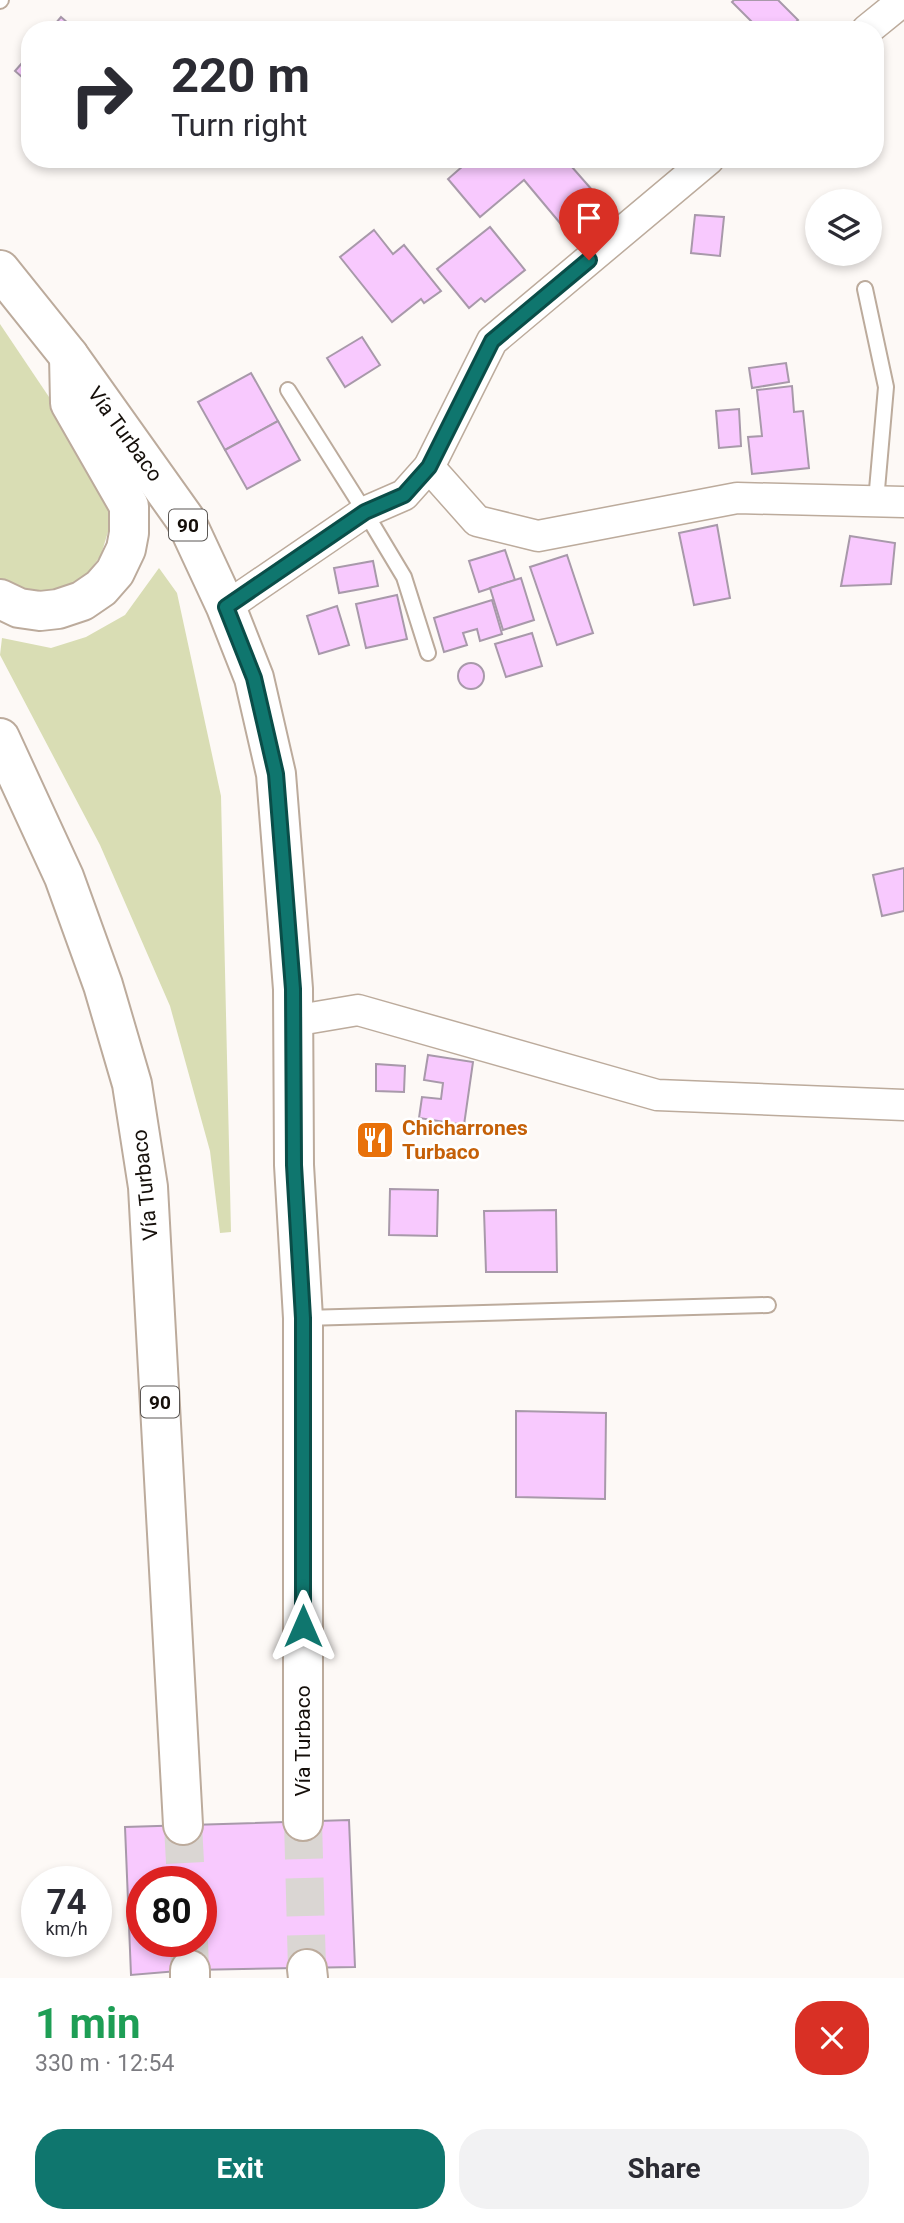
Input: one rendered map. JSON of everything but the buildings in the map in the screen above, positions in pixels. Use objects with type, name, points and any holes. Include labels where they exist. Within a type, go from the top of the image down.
[{"type":"highway","name":"Vía Turbaco","points":[[0,270],[69,356],[185,519],[226,607],[254,678],[276,774],[293,989],[294,1165],[303,1318],[303,1821]]},
{"type":"highway","points":[[0,599],[19,608],[40,611],[58,609],[82,601],[101,588],[115,572],[126,549],[129,506],[70,402],[69,356]]},
{"type":"highway","name":"Vía Turbaco","points":[[0,738],[64,877],[103,985],[132,1084],[148,1187],[183,1825]]},
{"type":"street","points":[[878,21],[904,0]]},
{"type":"street","points":[[226,607],[365,512],[404,495],[429,467],[492,341],[698,168]]},
{"type":"street","points":[[429,467],[477,522],[538,536],[737,498],[890,502]]},
{"type":"street","points":[[293,1021],[358,1010],[657,1095],[904,1105]]},
{"type":"lane","points":[[865,289],[886,387],[890,502]]},
{"type":"lane","points":[[288,390],[404,577],[428,653]]},
{"type":"lane","points":[[303,1318],[768,1305]]},
{"type":"green space","points":[[0,324],[98,470],[114,512],[101,555],[82,581],[50,595],[6,583],[0,578]]},
{"type":"green space","points":[[159,568],[177,593],[221,796],[231,1232],[220,1233],[210,1151],[170,1006],[100,845],[0,655],[2,638],[51,648],[86,637],[125,615]]},
{"type":"tunnel","points":[[303,1821],[307,1969]]},
{"type":"tunnel","points":[[183,1825],[185,1866]]},
{"type":"tunnel","points":[[190,1957],[190,1970]]},
{"type":"place","name":"Chicharrones Turbaco","points":[[375,1140]]},
{"type":"route","points":[[303,1626],[303,1318],[294,1165],[293,989],[276,774],[254,678],[226,607],[365,512],[404,495],[429,467],[492,341],[589,260]]}]
